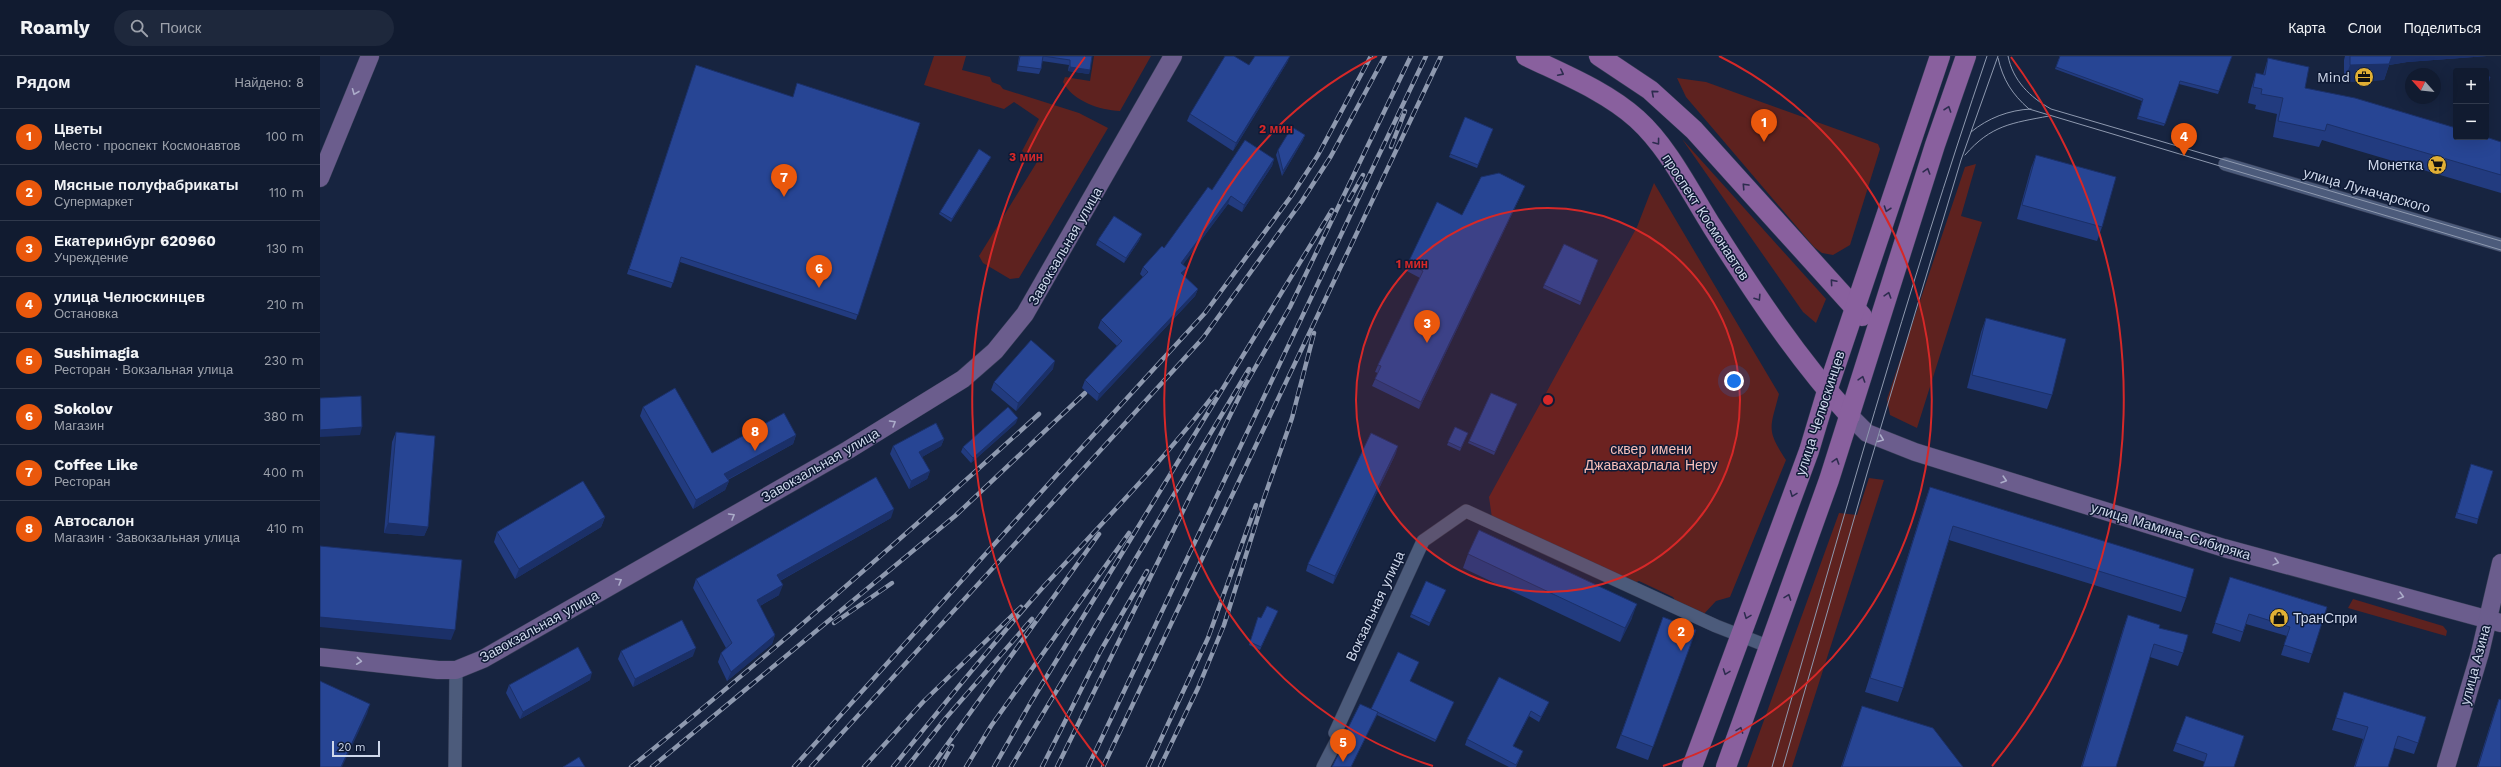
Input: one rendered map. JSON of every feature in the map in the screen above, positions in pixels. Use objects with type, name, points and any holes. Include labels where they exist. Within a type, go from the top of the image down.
[{"type":"main road","points":[[320,178],[370,56]]},
{"type":"main road","name":"Завокзальная улица","points":[[320,657],[456,670],[483,659],[848,450],[963,380],[982,364],[1008,337],[1043,286],[1174,56]]},
{"type":"main road","name":"проспект Космонавтов","points":[[1526,56],[1628,112],[1646,129],[1669,158],[1773,321],[1827,391],[1850,416]]},
{"type":"main road","points":[[1600,56],[1650,90],[1694,130],[1877,332]]},
{"type":"main road","name":"улица Челюскинцев","points":[[1692,767],[1809,451],[1827,391],[1940,56]]},
{"type":"main road","name":"улица Челюскинцев","points":[[1726,767],[1770,647],[1850,416],[1935,145],[1966,56]]},
{"type":"main road","name":"улица Мамина-Сибиряка","points":[[1850,416],[1867,433],[1922,454],[2224,548],[2494,621]]},
{"type":"main road","name":"улица Азина","points":[[2446,767],[2480,653],[2494,621],[2501,563]]},
{"type":"street","name":"улица Луначарского","points":[[2225,164],[2501,246]]},
{"type":"street","name":"Вокзальная улица","points":[[1323,767],[1423,541],[1466,511],[1740,635]]},
{"type":"street","points":[[1740,635],[1770,647]]},
{"type":"street","points":[[455,767],[456,670]]},
{"type":"green space","points":[[934,56],[966,56],[962,70],[990,77],[992,82],[1000,85],[1003,89],[1079,113],[1108,128],[1019,278],[1010,279],[983,263],[979,256],[1037,162],[1022,151],[1039,119],[1014,102],[1004,109],[924,85]]},
{"type":"green space","points":[[1094,56],[1151,56],[1120,111],[1104,109],[1087,103],[1067,89],[1063,82],[1065,77],[1090,81]]},
{"type":"green space","points":[[1677,78],[1706,82],[1878,144],[1880,149],[1850,245],[1833,255],[1822,253],[1814,247],[1686,97]]},
{"type":"green space","points":[[1682,139],[1826,299],[1816,323],[1803,312]]},
{"type":"green space","points":[[1976,164],[1961,216],[1982,222],[1917,428],[1890,415],[1887,399],[1965,167]]},
{"type":"green space","name":"сквер имени Джавахарлала Неру","points":[[1654,183],[1779,394],[1773,415],[1772,428],[1775,442],[1786,460],[1730,597],[1716,601],[1703,615],[1677,604],[1673,597],[1639,581],[1631,584],[1492,518],[1489,497],[1637,227]]},
{"type":"green space","points":[[1869,478],[1884,480],[1792,767],[1747,767],[1839,513],[1857,515]]},
{"type":"green space","points":[[2353,599],[2443,626],[2447,631],[2446,636],[2348,608]]},
{"type":"building","points":[[1020,56],[1043,56],[1041,69],[1018,66]]},
{"type":"building","points":[[1043,56],[1092,56],[1090,70],[1070,67],[1070,60]]},
{"type":"building","points":[[1225,56],[1234,56],[1249,65],[1255,56],[1290,56],[1236,143],[1190,114]]},
{"type":"building","points":[[2060,56],[2232,56],[2219,91],[2180,81],[2165,124],[2138,116],[2143,99],[2056,67]]},
{"type":"building","points":[[2350,56],[2392,56],[2389,64],[2350,65]]},
{"type":"building","points":[[2268,58],[2309,67],[2305,88],[2355,98],[2453,127],[2453,140],[2489,140],[2489,138],[2501,142],[2501,175],[2327,124],[2325,131],[2278,121],[2283,98],[2261,94],[2262,89],[2253,87],[2256,73],[2265,75]]},
{"type":"building","points":[[696,65],[793,97],[797,83],[920,123],[858,315],[681,257],[673,283],[629,269]]},
{"type":"building","points":[[1465,117],[1493,129],[1478,165],[1450,154]]},
{"type":"building","points":[[1292,127],[1305,135],[1283,171],[1278,150]]},
{"type":"building","points":[[1245,140],[1274,159],[1244,205],[1231,196],[1181,263],[1187,268],[1181,273],[1198,289],[1099,394],[1085,380],[1122,341],[1101,320],[1148,272],[1143,267],[1162,246],[1164,248],[1208,187],[1212,190]]},
{"type":"building","points":[[979,149],[991,157],[952,219],[940,212]]},
{"type":"building","points":[[2036,155],[2116,177],[2102,227],[2022,205]]},
{"type":"building","points":[[1499,173],[1525,186],[1421,402],[1375,379],[1381,366],[1378,365],[1423,271],[1408,263],[1437,202],[1462,215],[1481,177]]},
{"type":"building","points":[[1114,216],[1142,234],[1126,258],[1098,240]]},
{"type":"building","points":[[1564,244],[1598,260],[1581,302],[1544,285]]},
{"type":"building","points":[[1986,318],[2066,339],[2052,395],[1972,375]]},
{"type":"building","points":[[1031,340],[1055,361],[1018,403],[994,382]]},
{"type":"building","points":[[675,388],[712,453],[784,413],[796,435],[724,474],[729,481],[696,500],[643,407]]},
{"type":"building","points":[[1491,393],[1517,404],[1495,452],[1469,441]]},
{"type":"building","points":[[361,396],[362,427],[320,430],[320,398]]},
{"type":"building","points":[[1008,407],[1018,418],[973,458],[963,447]]},
{"type":"building","points":[[936,423],[944,439],[919,452],[930,471],[911,481],[893,446]]},
{"type":"building","points":[[1455,427],[1468,433],[1461,448],[1448,442]]},
{"type":"building","points":[[396,432],[435,436],[428,527],[388,523]]},
{"type":"building","points":[[1371,433],[1398,446],[1335,576],[1308,564]]},
{"type":"building","points":[[2471,464],[2493,471],[2478,519],[2457,513]]},
{"type":"building","points":[[876,477],[894,509],[777,575],[783,585],[757,600],[775,635],[731,672],[721,653],[732,643],[696,579]]},
{"type":"building","points":[[583,481],[605,517],[519,569],[497,532]]},
{"type":"building","points":[[1930,487],[2194,569],[2186,598],[1953,526],[1903,688],[1870,678]]},
{"type":"building","points":[[1479,530],[1637,604],[1625,628],[1468,554]]},
{"type":"building","points":[[320,546],[462,560],[455,630],[320,617]]},
{"type":"building","points":[[2230,577],[2327,607],[2312,654],[2284,645],[2290,627],[2249,614],[2243,632],[2215,623]]},
{"type":"building","points":[[1426,581],[1446,590],[1430,623],[1411,614]]},
{"type":"building","points":[[1267,606],[1278,611],[1261,647],[1250,642],[1258,617],[1261,618]]},
{"type":"building","points":[[2128,615],[2160,625],[2159,628],[2188,635],[2183,653],[2154,644],[2116,767],[2082,767]]},
{"type":"building","points":[[1663,617],[1696,630],[1653,747],[1621,735]]},
{"type":"building","points":[[682,620],[696,648],[635,679],[621,651]]},
{"type":"building","points":[[578,647],[592,673],[523,712],[509,685]]},
{"type":"building","points":[[1398,652],[1419,662],[1410,681],[1454,702],[1436,740],[1371,709]]},
{"type":"building","points":[[1499,677],[1549,702],[1541,717],[1531,711],[1513,746],[1523,751],[1516,765],[1467,739]]},
{"type":"building","points":[[320,681],[370,704],[341,767],[320,767]]},
{"type":"building","points":[[2344,692],[2426,717],[2418,743],[2398,736],[2388,767],[2355,767],[2368,727],[2336,718]]},
{"type":"building","points":[[2499,699],[2501,700],[2501,767],[2478,767]]},
{"type":"building","points":[[1360,704],[1378,712],[1351,767],[1332,767],[1346,739],[1346,732]]},
{"type":"building","points":[[1862,706],[1933,728],[1963,767],[1842,767]]},
{"type":"building","points":[[2186,716],[2244,736],[2234,767],[2203,767],[2207,754],[2176,743]]},
{"type":"building","points":[[579,757],[585,767],[563,767]]},
{"type":"tram line","points":[[1772,767],[1902,321],[1987,56]]},
{"type":"tram line","points":[[1783,767],[1868,470],[1961,160],[1998,56]]},
{"type":"tram line","points":[[2008,56],[2010,65],[2018,81],[2029,94],[2051,109],[2501,241]]},
{"type":"tram line","points":[[1998,58],[2009,86],[2029,109],[2501,250]]},
{"type":"tram line","points":[[1971,132],[1984,123],[1999,116],[2015,111],[2031,109]]},
{"type":"tram line","points":[[1965,155],[1984,137],[1993,131],[2024,121],[2049,116]]},
{"type":"railway","points":[[794,767],[1053,479],[1205,313],[1292,195],[1318,155],[1371,56]]},
{"type":"railway","points":[[811,767],[1203,338],[1302,201],[1331,156],[1385,56]]},
{"type":"railway","points":[[1057,767],[1244,387],[1290,307],[1411,56]]},
{"type":"railway","points":[[1088,767],[1426,56]]},
{"type":"railway","points":[[1103,767],[1441,56]]},
{"type":"railway","points":[[1391,147],[1405,111]]},
{"type":"railway","points":[[1349,200],[1363,175]]},
{"type":"railway","points":[[994,767],[1031,702],[1332,210]]},
{"type":"railway","points":[[1160,767],[1198,688],[1224,625],[1262,504],[1292,418],[1314,333]]},
{"type":"railway","points":[[1011,767],[1249,369]]},
{"type":"railway","points":[[893,767],[1006,630],[1045,585],[1176,442],[1216,392]]},
{"type":"railway","points":[[652,767],[955,516],[1085,393]]},
{"type":"railway","points":[[631,767],[838,594],[1039,414]]},
{"type":"railway","points":[[1148,767],[1208,638],[1256,505]]},
{"type":"railway","points":[[966,767],[991,726],[1129,533]]},
{"type":"railway","points":[[931,767],[1099,534]]},
{"type":"railway","points":[[1042,767],[1101,650],[1147,571]]},
{"type":"railway","points":[[834,623],[892,583]]},
{"type":"railway","points":[[864,767],[923,702],[1021,607]]},
{"type":"railway","points":[[907,767],[945,719],[1032,619]]},
{"type":"railway","points":[[940,767],[952,746]]},
{"type":"place","name":"Mind","points":[[2364,77]]},
{"type":"place","name":"Цветы","points":[[1764,142]]},
{"type":"place","name":"улица Челюскинцев","points":[[2184,156]]},
{"type":"place","name":"Монетка","points":[[2437,165]]},
{"type":"place","name":"Coffee Like","points":[[784,197]]},
{"type":"place","name":"Sokolov","points":[[819,288]]},
{"type":"place","name":"Екатеринбург 620960","points":[[1427,343]]},
{"type":"place","name":"Автосалон","points":[[755,451]]},
{"type":"place","name":"ТранСпри","points":[[2279,618]]},
{"type":"place","name":"Мясные полуфабрикаты","points":[[1681,651]]},
{"type":"place","name":"Sushimagia","points":[[1343,762]]}]
